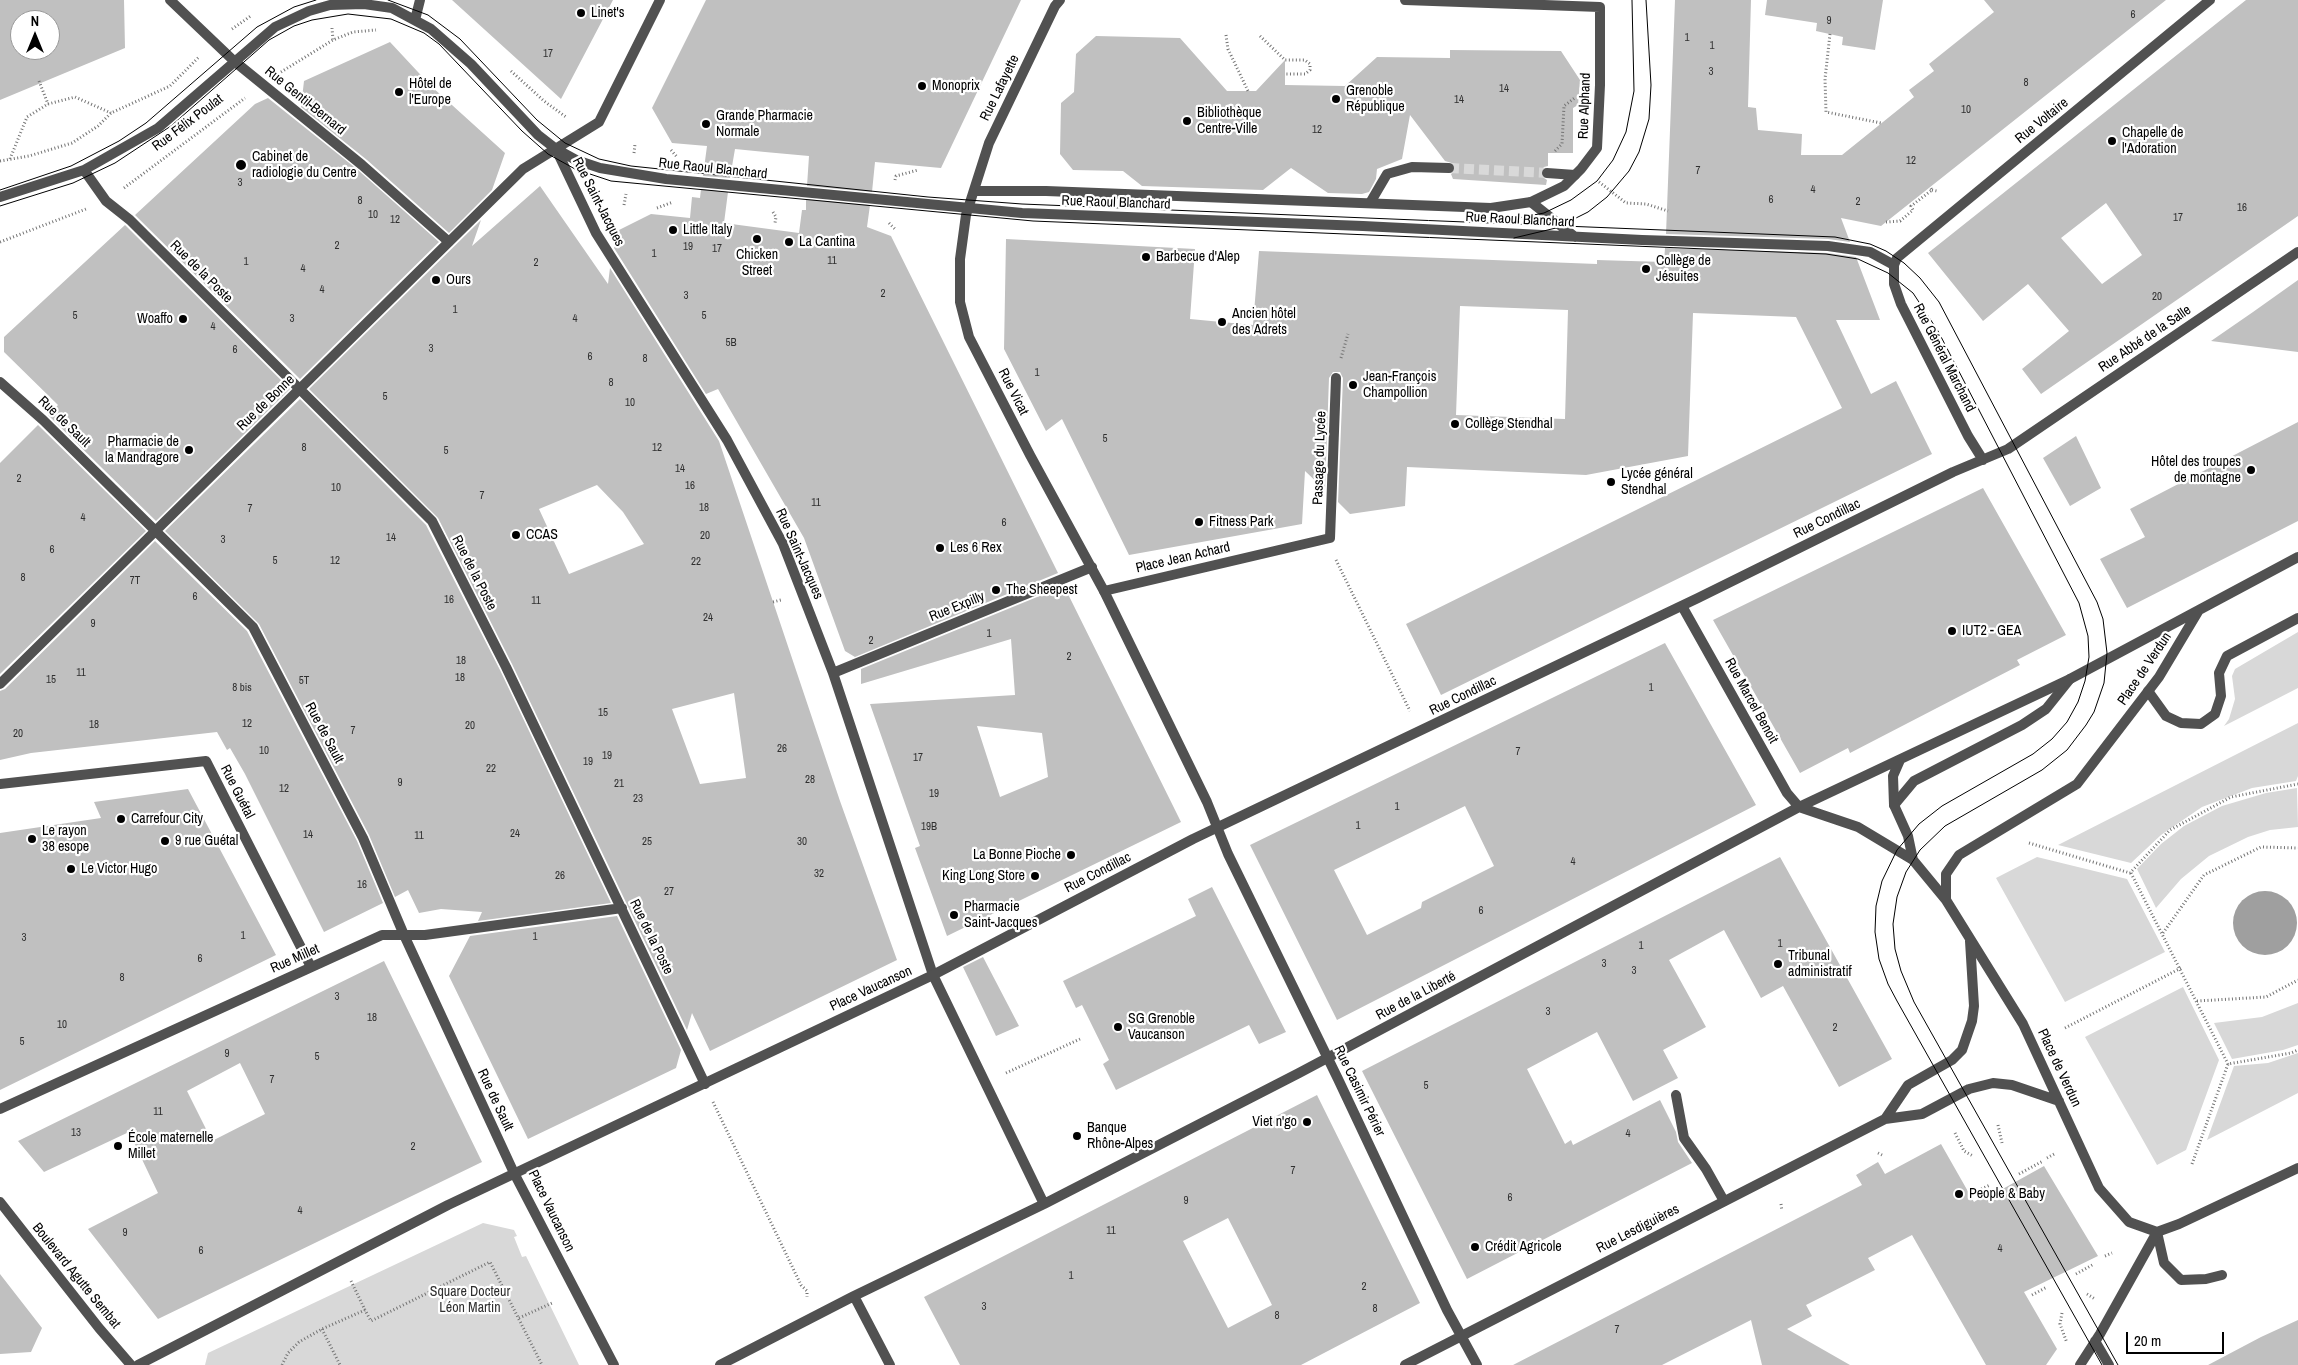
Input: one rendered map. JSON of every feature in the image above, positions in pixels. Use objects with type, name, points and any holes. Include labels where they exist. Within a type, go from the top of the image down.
[{"type":"street","name":"Rue Gentil-Bernard","points":[[170,0],[234,61],[362,164],[449,242]]},
{"type":"street","points":[[415,20],[420,0]]},
{"type":"street","name":"Rue de Bonne","points":[[0,684],[523,170],[599,122],[660,0]]},
{"type":"street","name":"Rue Lafayette","points":[[974,191],[989,143],[1055,6],[1060,0]]},
{"type":"street","points":[[1405,0],[1600,3]]},
{"type":"street","name":"Rue Voltaire","points":[[1894,265],[1897,258],[2210,0]]},
{"type":"street","name":"Rue Félix Poulat","points":[[0,198],[84,170],[158,128],[275,27],[309,10],[330,3],[364,4],[392,8]]},
{"type":"street","name":"Rue Alphand","points":[[1531,202],[1564,186],[1597,148],[1600,84],[1600,3]]},
{"type":"street","name":"Rue Raoul Blanchard","points":[[392,8],[431,29],[471,64],[534,131],[556,149],[576,160],[600,168],[666,179],[1022,213],[1828,246],[1870,252],[1894,265]]},
{"type":"street","name":"Rue Saint-Jacques","points":[[556,149],[596,233],[726,440],[783,544],[833,673],[933,976]]},
{"type":"street","points":[[1370,203],[1387,174],[1412,167],[1448,168]]},
{"type":"street","name":"Rue de la Poste","points":[[84,170],[106,201],[130,220],[432,521],[622,908],[705,1084]]},
{"type":"street","points":[[1547,173],[1578,172]]},
{"type":"street","name":"Rue Raoul Blanchard","points":[[974,191],[1046,191],[1491,208],[1531,202]]},
{"type":"street","name":"Rue Vicat","points":[[974,191],[968,207],[960,259],[960,302],[969,337],[1030,455],[1104,591]]},
{"type":"street","points":[[1531,202],[1575,237]]},
{"type":"street","name":"Rue Abbé de la Salle","points":[[2008,449],[2298,252]]},
{"type":"street","name":"Rue Général Marchand","points":[[1894,265],[1894,284],[1901,304],[1968,436],[1983,460]]},
{"type":"street","name":"Passage du Lycée","points":[[1330,538],[1336,378]]},
{"type":"street","name":"Rue de Sault","points":[[0,382],[43,420],[253,627],[363,838],[404,935],[514,1173]]},
{"type":"street","name":"Rue Condillac","points":[[933,976],[1218,828],[1682,606],[1945,476],[2008,449]]},
{"type":"street","name":"Place Jean Achard","points":[[1104,591],[1330,538]]},
{"type":"street","name":"Place de Verdun","points":[[1799,807],[2070,679],[2298,558]]},
{"type":"street","name":"Rue Expilly","points":[[833,673],[1092,567]]},
{"type":"street","points":[[1104,591],[1218,828]]},
{"type":"street","name":"Rue Marcel Benoit","points":[[1682,606],[1787,793],[1799,807]]},
{"type":"street","name":"Place de Verdun","points":[[1946,900],[1946,874],[1959,855],[2077,784],[2159,677],[2200,609]]},
{"type":"street","points":[[2148,691],[2166,716],[2181,723],[2200,724],[2215,714],[2221,696],[2219,673],[2228,656],[2298,618]]},
{"type":"street","name":"Place de Verdun","points":[[1894,805],[1914,781],[2022,725],[2046,709],[2070,679]]},
{"type":"street","name":"Rue Guétal","points":[[0,784],[206,760],[311,967]]},
{"type":"street","name":"Place de Verdun","points":[[1900,760],[1893,776],[1894,805],[1908,836],[1913,860]]},
{"type":"street","name":"Place de Verdun","points":[[1799,807],[1858,828],[1913,860],[1946,900],[2023,1024],[2099,1188],[2129,1222],[2157,1232]]},
{"type":"street","name":"Rue de la Liberté","points":[[1044,1204],[1328,1058],[1799,807]]},
{"type":"street","name":"Rue Casimir Périer","points":[[1218,828],[1228,854],[1328,1058],[1460,1337],[1477,1365]]},
{"type":"street","name":"Rue Millet","points":[[0,1109],[382,935],[425,935],[622,908]]},
{"type":"street","name":"Rue Lesdiguières","points":[[1885,1119],[1908,1086],[1952,1060],[1962,1050],[1972,1021],[1974,1006],[1970,940]]},
{"type":"street","name":"Place Vaucanson","points":[[614,1365],[514,1173],[933,976],[1044,1204]]},
{"type":"street","name":"Rue Lesdiguières","points":[[1405,1365],[1885,1119],[1922,1114],[1969,1089],[1993,1083],[2012,1085],[2059,1101]]},
{"type":"street","points":[[1676,1095],[1684,1138],[1700,1159],[1724,1201]]},
{"type":"street","points":[[2080,1365],[2096,1341],[2157,1232],[2179,1224],[2298,1168]]},
{"type":"street","points":[[138,1365],[448,1205],[514,1173]]},
{"type":"street","name":"Boulevard Agutte Sembat","points":[[0,1202],[99,1328],[131,1365]]},
{"type":"street","points":[[720,1365],[854,1296],[1044,1204]]},
{"type":"street","points":[[2157,1232],[2164,1263],[2181,1280],[2206,1279],[2222,1275]]},
{"type":"street","points":[[854,1296],[890,1365]]},
{"type":"street","points":[[2096,1341],[2109,1365]]},
{"type":"path","points":[[0,161],[72,143],[98,126],[111,113],[170,86],[214,42],[259,10]]},
{"type":"path","name":"Rue Félix Poulat","points":[[0,242],[106,201],[262,84],[300,58],[333,40],[353,32],[383,30]]},
{"type":"path","points":[[1830,34],[1824,79],[1826,112],[1882,123]]},
{"type":"path","points":[[1226,35],[1228,49],[1248,90]]},
{"type":"path","points":[[1260,36],[1285,60],[1305,60],[1310,64],[1310,70],[1305,74],[1285,74]]},
{"type":"path","points":[[39,81],[48,104]]},
{"type":"path","points":[[1562,144],[1564,106],[1579,95]]},
{"type":"path","points":[[10,159],[27,117],[48,104],[75,96],[111,113]]},
{"type":"path","points":[[892,187],[896,176],[918,170]]},
{"type":"path","points":[[1578,172],[1626,203],[1646,204],[1668,211]]},
{"type":"path","points":[[1886,222],[1900,221],[1913,210],[1911,206],[1931,188],[1937,191]]},
{"type":"path","points":[[1330,538],[1337,565],[1414,718]]},
{"type":"path","points":[[2130,873],[2170,830],[2231,797],[2298,784]]},
{"type":"path","points":[[2029,843],[2130,873],[2181,968],[2228,1064],[2192,1164]]},
{"type":"path","points":[[2163,934],[2204,875],[2261,846],[2298,848]]},
{"type":"path","name":"Place de Verdun","points":[[2066,1028],[2181,968]]},
{"type":"path","points":[[2197,1001],[2266,997],[2298,980]]},
{"type":"path","points":[[985,1083],[1080,1039]]},
{"type":"path","points":[[2228,1064],[2291,1053],[2298,1050]]},
{"type":"path","points":[[714,1102],[801,1285],[807,1291],[807,1297]]},
{"type":"path","points":[[1998,1125],[2002,1143]]},
{"type":"path","points":[[1955,1133],[1964,1151],[1973,1156]]},
{"type":"path","points":[[1878,1153],[1884,1156]]},
{"type":"path","points":[[2019,1174],[2056,1154]]},
{"type":"path","points":[[1975,1192],[1990,1185]]},
{"type":"path","points":[[1781,1204],[1782,1211]]},
{"type":"path","points":[[2106,1256],[2112,1252]]},
{"type":"path","points":[[351,1281],[371,1321],[490,1262],[520,1318],[542,1365]]},
{"type":"path","points":[[2076,1274],[2094,1264]]},
{"type":"path","points":[[2032,1295],[2047,1287]]},
{"type":"path","points":[[520,1318],[552,1303]]},
{"type":"path","points":[[282,1365],[288,1353],[299,1342],[322,1329],[365,1310]]},
{"type":"path","points":[[2062,1313],[2060,1324],[2067,1343]]},
{"type":"path","points":[[322,1329],[340,1365]]},
{"type":"green space","points":[[2298,632],[2298,688],[2224,726],[2229,719],[2235,699],[2232,676],[2235,669]]},
{"type":"green space","points":[[2298,723],[2298,776],[2296,781],[2252,788],[2202,807],[2161,835],[2131,863],[2058,845]]},
{"type":"green space","points":[[2297,788],[2298,827],[2270,830],[2248,837],[2209,856],[2181,879],[2156,908],[2137,869],[2161,844],[2184,826],[2222,806],[2266,793]]},
{"type":"green space","points":[[2037,857],[2127,879],[2165,952],[2065,1002],[1996,878]]},
{"type":"green space","points":[[2183,987],[2219,1060],[2186,1150],[2157,1165],[2085,1037]]},
{"type":"green space","points":[[2298,1003],[2298,1045],[2283,1050],[2232,1059],[2214,1023],[2262,1017]]},
{"type":"green space","points":[[2298,1053],[2298,1093],[2207,1140],[2234,1066],[2268,1063]]},
{"type":"green space","name":"Square Docteur Léon Martin","points":[[483,1223],[514,1230],[517,1236],[514,1237],[522,1257],[526,1256],[579,1365],[205,1365],[208,1353]]},
{"type":"shaded area","points":[[2259,891],[2271,891],[2288,900],[2295,911],[2297,923],[2295,935],[2288,946],[2271,955],[2259,955],[2247,950],[2238,941],[2233,929],[2233,917],[2238,905],[2247,896]]},
{"type":"building","points":[[0,0],[124,0],[125,48],[0,100]]},
{"type":"building","points":[[452,0],[613,0],[561,99]]},
{"type":"building","points":[[706,0],[1021,0],[941,168],[875,162],[872,192],[807,186],[809,156],[735,149],[730,178],[703,176],[707,146],[672,143],[652,108]]},
{"type":"building","points":[[1675,0],[1751,0],[1748,107],[1756,108],[1758,130],[1802,134],[1801,155],[1842,155],[1914,97],[1909,90],[1934,71],[1929,64],[1994,12],[1984,0],[2166,0],[1881,226],[1841,218],[1850,242],[1828,239],[1666,234]]},
{"type":"building","points":[[1767,0],[1883,0],[1875,50],[1842,45],[1843,37],[1816,31],[1817,23],[1765,15]]},
{"type":"building","points":[[2246,0],[2298,0],[2298,216],[2041,394],[2022,369],[2069,331],[2028,284],[1983,321],[1928,253]],"holes":[[[2106,203],[2142,255],[2102,284],[2061,238]]]},
{"type":"building","points":[[1096,36],[1180,38],[1227,91],[1256,91],[1285,60],[1285,85],[1345,86],[1377,57],[1450,58],[1450,50],[1561,51],[1580,80],[1578,105],[1573,108],[1573,153],[1548,153],[1548,166],[1544,167],[1540,172],[1541,176],[1547,180],[1546,185],[1453,179],[1451,174],[1455,171],[1455,164],[1445,161],[1410,115],[1402,159],[1377,169],[1376,179],[1369,192],[1362,194],[1328,193],[1291,168],[1263,190],[1142,186],[1123,171],[1073,170],[1060,154],[1061,103],[1074,92],[1076,54]]},
{"type":"building","points":[[390,42],[431,86],[505,153],[492,190],[449,233],[367,160],[301,107],[304,81]]},
{"type":"building","points":[[268,98],[358,170],[439,242],[300,379],[135,215],[255,104]]},
{"type":"building","points":[[540,186],[608,284],[610,268],[719,441],[840,801],[897,960],[710,1051],[692,1013],[687,1030],[512,664],[438,518],[309,389],[481,220],[472,246]],"holes":[[[597,485],[623,512],[644,544],[569,574],[539,509]],[[734,693],[746,778],[700,784],[672,709]]]},
{"type":"building","points":[[701,189],[728,192],[724,223],[799,233],[802,210],[806,210],[806,199],[870,205],[867,227],[891,236],[1058,573],[855,657],[845,651],[804,538],[718,389],[706,394],[614,248],[617,231],[651,214],[690,218],[692,197],[700,198]]},
{"type":"building","points":[[125,225],[290,389],[156,521],[48,415],[58,405],[4,352],[4,337]]},
{"type":"building","points":[[1006,239],[1195,249],[1190,319],[1253,325],[1259,251],[1597,264],[1597,260],[1664,262],[1665,248],[1827,253],[1856,257],[1880,320],[1836,320],[1871,394],[1896,381],[1932,454],[1441,695],[1406,624],[1842,408],[1796,317],[1693,313],[1688,456],[1586,475],[1407,467],[1405,506],[1350,514],[1338,502],[1343,378],[1340,372],[1333,372],[1329,378],[1325,490],[1305,471],[1302,524],[1129,555],[1062,419],[1046,431],[1004,349]],"holes":[[[1460,306],[1568,310],[1565,419],[1456,415]]]},
{"type":"building","points":[[2298,280],[2298,352],[2211,341],[2253,312]]},
{"type":"building","points":[[300,399],[426,525],[500,670],[611,903],[478,921],[482,912],[441,909],[419,913],[408,890],[395,897],[369,835],[259,624],[165,531]]},
{"type":"building","name":"Hôtel des troupes de montagne","points":[[2298,422],[2298,521],[2127,608],[2100,559],[2145,537],[2130,509]]},
{"type":"building","points":[[38,425],[146,531],[0,674],[0,463]]},
{"type":"building","points":[[2076,436],[2101,488],[2070,506],[2043,458]]},
{"type":"building","name":"IUT2 - GEA","points":[[1983,488],[2066,635],[2017,660],[2020,665],[1850,753],[1848,748],[1800,773],[1713,620]]},
{"type":"building","points":[[155,541],[247,631],[357,841],[383,903],[324,932],[245,774],[230,748],[227,750],[217,732],[31,753],[0,760],[0,691],[5,689]]},
{"type":"building","points":[[1064,586],[1181,822],[947,936],[915,848],[920,846],[870,704],[1015,695],[1011,639],[861,684],[861,669]],"holes":[[[977,726],[1042,733],[1048,777],[1000,797]]]},
{"type":"building","points":[[1665,643],[1756,805],[1337,1020],[1250,845]],"holes":[[[1465,806],[1494,866],[1422,902],[1421,908],[1367,935],[1334,870]]]},
{"type":"building","points":[[188,789],[276,955],[0,1090],[0,833],[101,818],[94,802]]},
{"type":"building","points":[[1780,857],[1892,1059],[1839,1087],[1783,986],[1761,998],[1724,930],[1669,960],[1706,1027],[1663,1050],[1678,1078],[1633,1101],[1597,1032],[1527,1069],[1565,1144],[1571,1140],[1573,1145],[1660,1100],[1676,1132],[1678,1142],[1692,1163],[1467,1279],[1362,1071]]},
{"type":"building","points":[[1212,887],[1286,1032],[1259,1044],[1249,1025],[1116,1090],[1103,1064],[1109,1060],[1082,1005],[1076,1008],[1063,981],[1196,916],[1188,899]]},
{"type":"building","points":[[617,916],[681,1050],[676,1068],[528,1139],[449,976],[470,936]]},
{"type":"building","points":[[983,957],[1019,1026],[996,1036],[963,967]]},
{"type":"building","points":[[384,961],[482,1162],[158,1319],[88,1229],[158,1193],[129,1132],[44,1172],[18,1141]],"holes":[[[240,1063],[265,1114],[212,1141],[187,1091]]]},
{"type":"building","points":[[1317,1095],[1420,1303],[1301,1365],[960,1365],[924,1297]],"holes":[[[1228,1218],[1272,1305],[1228,1328],[1183,1241]]]},
{"type":"building","points":[[1941,1144],[1974,1202],[1988,1193],[1990,1196],[2044,1166],[2098,1256],[2024,1292],[2057,1349],[2046,1365],[1986,1365],[1912,1235],[1868,1258],[1875,1270],[1806,1305],[1812,1316],[1787,1329],[1850,1365],[1762,1365],[1751,1320],[1662,1365],[1513,1365],[1862,1185],[1856,1175],[1878,1162],[1885,1174]]},
{"type":"building","points":[[0,1274],[42,1328],[31,1352],[0,1354]]},
{"type":"building","points":[[2298,1320],[2298,1365],[2208,1365],[2261,1337]]},
{"type":"tunnel","points":[[1449,168],[1547,173]]},
{"type":"tram line","points":[[0,190],[71,166],[119,141],[146,123],[257,27],[294,7],[316,0]]},
{"type":"tram line","points":[[388,0],[428,15],[460,39],[537,120],[565,143],[599,159],[631,166],[928,197],[1022,204],[1835,237],[1870,244],[1886,251],[1904,263],[1920,278],[1939,302],[2097,602],[2103,619],[2107,653],[2104,683],[2094,712],[2067,750],[2042,770],[1945,826],[1920,850],[1906,872],[1897,897],[1893,924],[1895,949],[1901,971],[1914,1002],[2118,1365]]},
{"type":"tram line","points":[[1513,219],[1544,213],[1571,200],[1597,181],[1613,160],[1626,132],[1634,91],[1632,0]]},
{"type":"tram line","points":[[1514,238],[1556,228],[1588,212],[1607,197],[1629,171],[1639,152],[1649,119],[1651,85],[1646,0]]},
{"type":"tram line","points":[[0,206],[73,183],[115,163],[171,126],[269,40],[294,26],[312,20],[348,14],[391,19],[424,33],[439,44],[522,131],[548,154],[575,169],[611,181],[1033,221],[1826,254],[1858,259],[1888,273],[1913,293],[1938,331],[2079,603],[2088,636],[2089,657],[2085,681],[2078,702],[2067,722],[2052,739],[2033,754],[1942,806],[1919,824],[1897,850],[1882,881],[1876,906],[1875,932],[1879,959],[1888,984],[1897,1001],[2102,1365]]},
{"type":"place","name":"Linet's","points":[[581,13]]},
{"type":"place","name":"Monoprix","points":[[922,86]]},
{"type":"place","name":"Hôtel de l'Europe","points":[[399,92]]},
{"type":"place","name":"Grenoble République","points":[[1336,99]]},
{"type":"place","name":"Bibliothèque Centre-Ville","points":[[1187,121]]},
{"type":"place","name":"Grande Pharmacie Normale","points":[[706,124]]},
{"type":"place","name":"Chapelle de l'Adoration","points":[[2112,141]]},
{"type":"place","name":"Cabinet de radiologie du Centre","points":[[241,165]]},
{"type":"place","name":"Little Italy","points":[[673,230]]},
{"type":"place","name":"Chicken Street","points":[[757,239]]},
{"type":"place","name":"La Cantina","points":[[789,242]]},
{"type":"place","name":"Barbecue d'Alep","points":[[1146,257]]},
{"type":"place","name":"Collège de Jésuites","points":[[1646,269]]},
{"type":"place","name":"Ours","points":[[436,280]]},
{"type":"place","name":"Woaffo","points":[[183,319]]},
{"type":"place","name":"Ancien hôtel des Adrets","points":[[1222,322]]},
{"type":"place","name":"Jean-François Champollion","points":[[1353,385]]},
{"type":"place","name":"Collège Stendhal","points":[[1455,424]]},
{"type":"place","name":"Pharmacie de la Mandragore","points":[[189,450]]},
{"type":"place","name":"Hôtel des troupes de montagne","points":[[2251,470]]},
{"type":"place","name":"Lycée général Stendhal","points":[[1611,482]]},
{"type":"place","name":"Fitness Park","points":[[1199,522]]},
{"type":"place","name":"CCAS","points":[[516,535]]},
{"type":"place","name":"Les 6 Rex","points":[[940,548]]},
{"type":"place","name":"The Sheepest","points":[[996,590]]},
{"type":"place","name":"IUT2 - GEA","points":[[1952,631]]},
{"type":"place","name":"Carrefour City","points":[[121,819]]},
{"type":"place","name":"Le rayon 38 esope","points":[[32,839]]},
{"type":"place","name":"9 rue Guétal","points":[[165,841]]},
{"type":"place","name":"La Bonne Pioche","points":[[1071,855]]},
{"type":"place","name":"Le Victor Hugo","points":[[71,869]]},
{"type":"place","name":"King Long Store","points":[[1035,876]]},
{"type":"place","name":"Pharmacie Saint-Jacques","points":[[954,915]]},
{"type":"place","name":"Tribunal administratif","points":[[1778,964]]},
{"type":"place","name":"SG Grenoble Vaucanson","points":[[1118,1027]]},
{"type":"place","name":"Viet n'go","points":[[1307,1122]]},
{"type":"place","name":"Banque Rhône-Alpes","points":[[1077,1136]]},
{"type":"place","name":"École maternelle Millet","points":[[118,1146]]},
{"type":"place","name":"People & Baby","points":[[1959,1194]]},
{"type":"place","name":"Crédit Agricole","points":[[1475,1247]]}]
